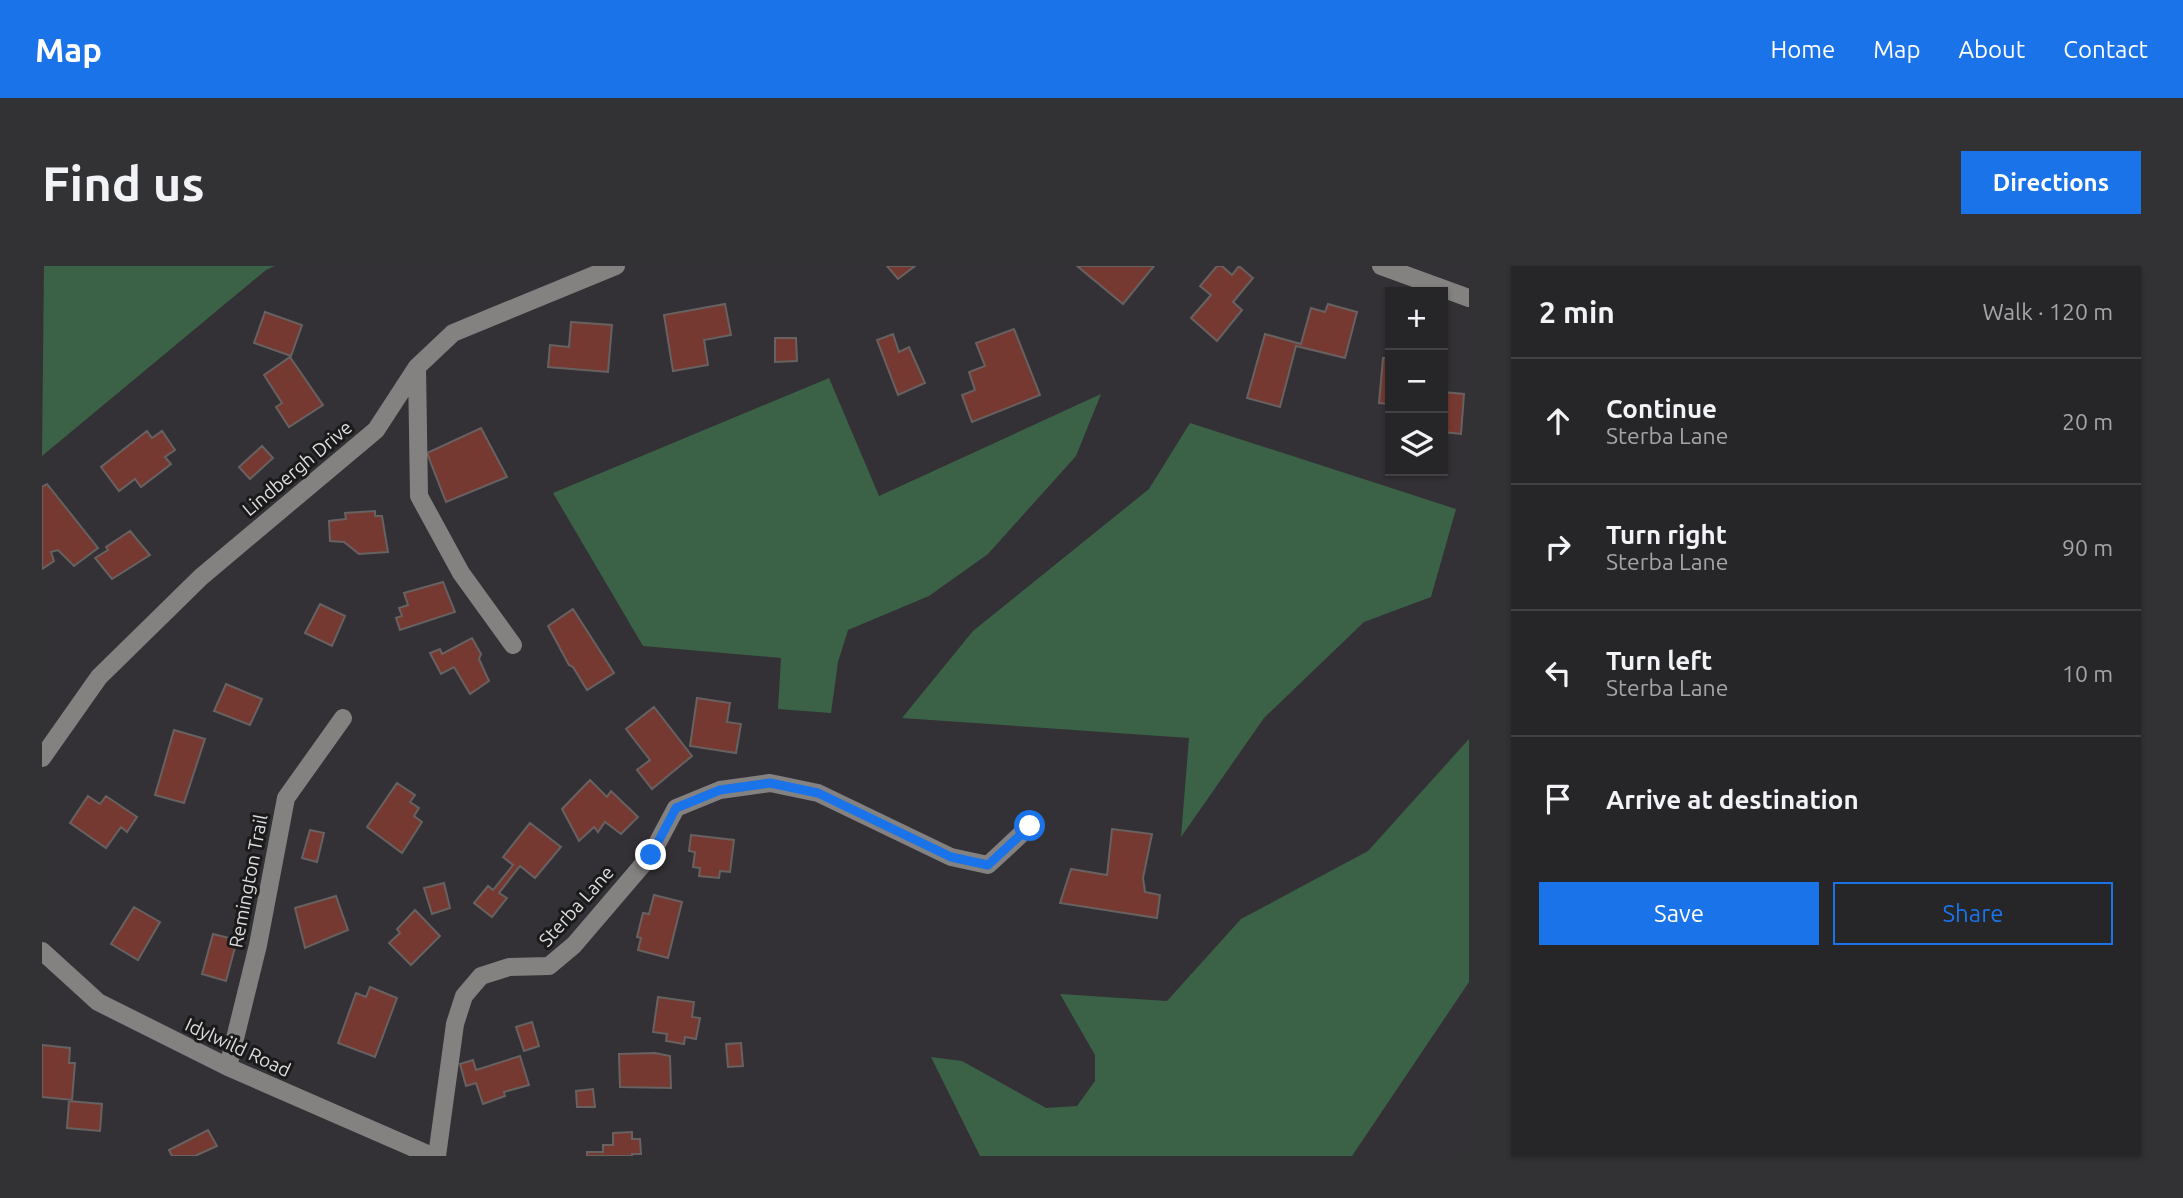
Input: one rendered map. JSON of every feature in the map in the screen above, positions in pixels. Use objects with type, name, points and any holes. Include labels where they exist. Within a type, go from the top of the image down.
[{"type":"street","name":"Lindbergh Drive","points":[[42,758],[99,677],[201,577],[376,429],[417,368],[453,333],[616,266]]},
{"type":"street","points":[[1381,266],[1406,270],[1469,298]]},
{"type":"street","points":[[417,368],[419,496],[461,573],[513,645]]},
{"type":"street","name":"Remington Trail","points":[[228,1068],[258,945],[286,798],[343,718]]},
{"type":"street","name":"Sterba Lane","points":[[435,1156],[454,1024],[464,996],[481,976],[509,967],[549,966],[574,945],[651,855],[676,808],[720,790],[770,783],[818,793],[951,857],[988,865],[1030,826]]},
{"type":"street","name":"Idylwild Road","points":[[42,951],[98,1002],[228,1068],[435,1156]]},
{"type":"green space","points":[[44,266],[275,266],[266,270],[42,456]]},
{"type":"green space","points":[[829,378],[879,496],[1101,394],[1076,456],[988,554],[929,596],[848,630],[838,662],[831,713],[778,709],[781,658],[643,646],[553,493]]},
{"type":"green space","points":[[1190,423],[1456,509],[1431,597],[1364,622],[1264,718],[1181,837],[1189,738],[902,718],[973,631],[1149,489]]},
{"type":"green space","points":[[1469,739],[1469,982],[1352,1156],[980,1156],[931,1057],[962,1061],[1046,1108],[1077,1106],[1095,1081],[1095,1055],[1060,994],[1167,1001],[1241,919],[1368,851]]},
{"type":"building","points":[[887,266],[915,266],[898,279]]},
{"type":"building","points":[[1077,266],[1154,266],[1123,304]]},
{"type":"building","points":[[1217,266],[1222,266],[1232,275],[1239,266],[1253,278],[1233,302],[1242,310],[1217,341],[1191,318],[1211,295],[1200,286]]},
{"type":"building","points":[[725,304],[731,335],[704,340],[708,365],[673,371],[664,315]]},
{"type":"building","points":[[1328,304],[1357,312],[1345,358],[1296,346],[1280,407],[1247,398],[1265,334],[1301,344],[1311,308],[1325,312]]},
{"type":"building","points":[[265,312],[302,325],[291,356],[254,343]]},
{"type":"building","points":[[571,322],[612,325],[608,372],[548,367],[550,345],[569,347]]},
{"type":"building","points":[[1014,329],[1040,395],[972,422],[962,395],[975,390],[969,372],[985,366],[976,343]]},
{"type":"building","points":[[893,334],[899,352],[909,347],[925,383],[898,395],[877,340]]},
{"type":"building","points":[[775,338],[796,338],[797,361],[775,362]]},
{"type":"building","points":[[290,357],[323,405],[289,427],[276,407],[282,403],[264,375]]},
{"type":"building","points":[[1383,358],[1385,358],[1385,404],[1379,403]]},
{"type":"building","points":[[1448,392],[1464,394],[1461,434],[1448,433]]},
{"type":"building","points":[[481,428],[507,477],[446,502],[427,453]]},
{"type":"building","points":[[147,431],[152,438],[162,431],[175,450],[165,457],[171,464],[141,487],[135,479],[119,491],[101,467]]},
{"type":"building","points":[[262,446],[273,458],[250,479],[239,467]]},
{"type":"building","points":[[47,484],[98,548],[74,566],[58,550],[51,552],[54,561],[42,569],[42,487]]},
{"type":"building","points":[[375,511],[375,516],[382,516],[388,552],[359,554],[344,542],[330,541],[329,521],[346,519],[345,513]]},
{"type":"building","points":[[130,531],[150,555],[112,579],[95,558]]},
{"type":"building","points":[[443,582],[455,612],[400,630],[396,618],[402,616],[399,608],[408,605],[404,593]]},
{"type":"building","points":[[320,604],[345,616],[332,646],[305,633]]},
{"type":"building","points":[[573,609],[614,673],[587,690],[569,665],[548,626]]},
{"type":"building","points":[[472,638],[481,654],[479,659],[489,681],[470,694],[454,667],[441,674],[430,653],[440,649],[442,654]]},
{"type":"building","points":[[226,684],[262,699],[250,725],[214,711]]},
{"type":"building","points":[[697,698],[730,703],[727,722],[741,724],[736,753],[690,746]]},
{"type":"building","points":[[654,707],[692,756],[652,789],[637,770],[650,760],[626,729]]},
{"type":"building","points":[[174,730],[205,739],[184,803],[155,795]]},
{"type":"building","points":[[590,780],[607,797],[611,791],[638,817],[621,834],[605,822],[598,832],[594,827],[579,841],[562,809]]},
{"type":"building","points":[[397,783],[415,795],[410,802],[419,808],[414,816],[422,822],[402,853],[367,827]]},
{"type":"building","points":[[88,796],[100,804],[106,796],[137,817],[127,832],[121,827],[106,848],[70,823]]},
{"type":"building","points":[[530,823],[561,847],[535,878],[520,866],[499,893],[507,898],[492,917],[474,903],[488,886],[493,890],[513,865],[503,857]]},
{"type":"building","points":[[1112,829],[1152,834],[1143,878],[1145,892],[1160,895],[1157,918],[1060,903],[1071,869],[1107,875]]},
{"type":"building","points":[[310,830],[324,833],[317,862],[302,858]]},
{"type":"building","points":[[691,835],[734,840],[730,872],[720,871],[719,878],[699,876],[700,868],[693,867],[695,852],[689,851]]},
{"type":"building","points":[[444,883],[450,908],[432,914],[424,888]]},
{"type":"building","points":[[654,895],[682,902],[668,958],[638,950],[641,938],[637,937],[643,913],[649,914]]},
{"type":"building","points":[[336,896],[348,930],[305,948],[295,908]]},
{"type":"building","points":[[134,907],[160,922],[138,960],[111,944]]},
{"type":"building","points":[[415,910],[440,936],[411,965],[389,943],[400,933],[397,929]]},
{"type":"building","points":[[213,934],[237,940],[226,981],[202,974]]},
{"type":"building","points":[[370,987],[397,998],[375,1057],[338,1043],[356,993],[366,997]]},
{"type":"building","points":[[658,997],[694,1002],[692,1017],[700,1018],[696,1039],[685,1037],[684,1044],[666,1041],[667,1034],[653,1032]]},
{"type":"building","points":[[532,1022],[539,1046],[524,1051],[516,1027]]},
{"type":"building","points":[[741,1043],[743,1066],[728,1067],[726,1044]]},
{"type":"building","points":[[42,1045],[70,1048],[69,1063],[75,1063],[72,1100],[42,1097]]},
{"type":"building","points":[[655,1053],[670,1056],[671,1088],[620,1087],[619,1054]]},
{"type":"building","points":[[520,1056],[529,1085],[504,1092],[505,1096],[483,1104],[476,1083],[466,1086],[460,1064],[473,1060],[476,1070]]},
{"type":"building","points":[[593,1089],[595,1107],[577,1107],[576,1091]]},
{"type":"building","points":[[69,1101],[102,1104],[100,1131],[67,1128]]},
{"type":"building","points":[[208,1130],[217,1146],[195,1156],[172,1156],[169,1150]]},
{"type":"building","points":[[632,1132],[632,1139],[640,1139],[641,1154],[587,1156],[587,1152],[603,1152],[603,1145],[613,1145],[613,1133]]},
{"type":"route","points":[[651,855],[676,808],[720,790],[770,783],[818,793],[951,857],[988,865],[1030,826]]}]
